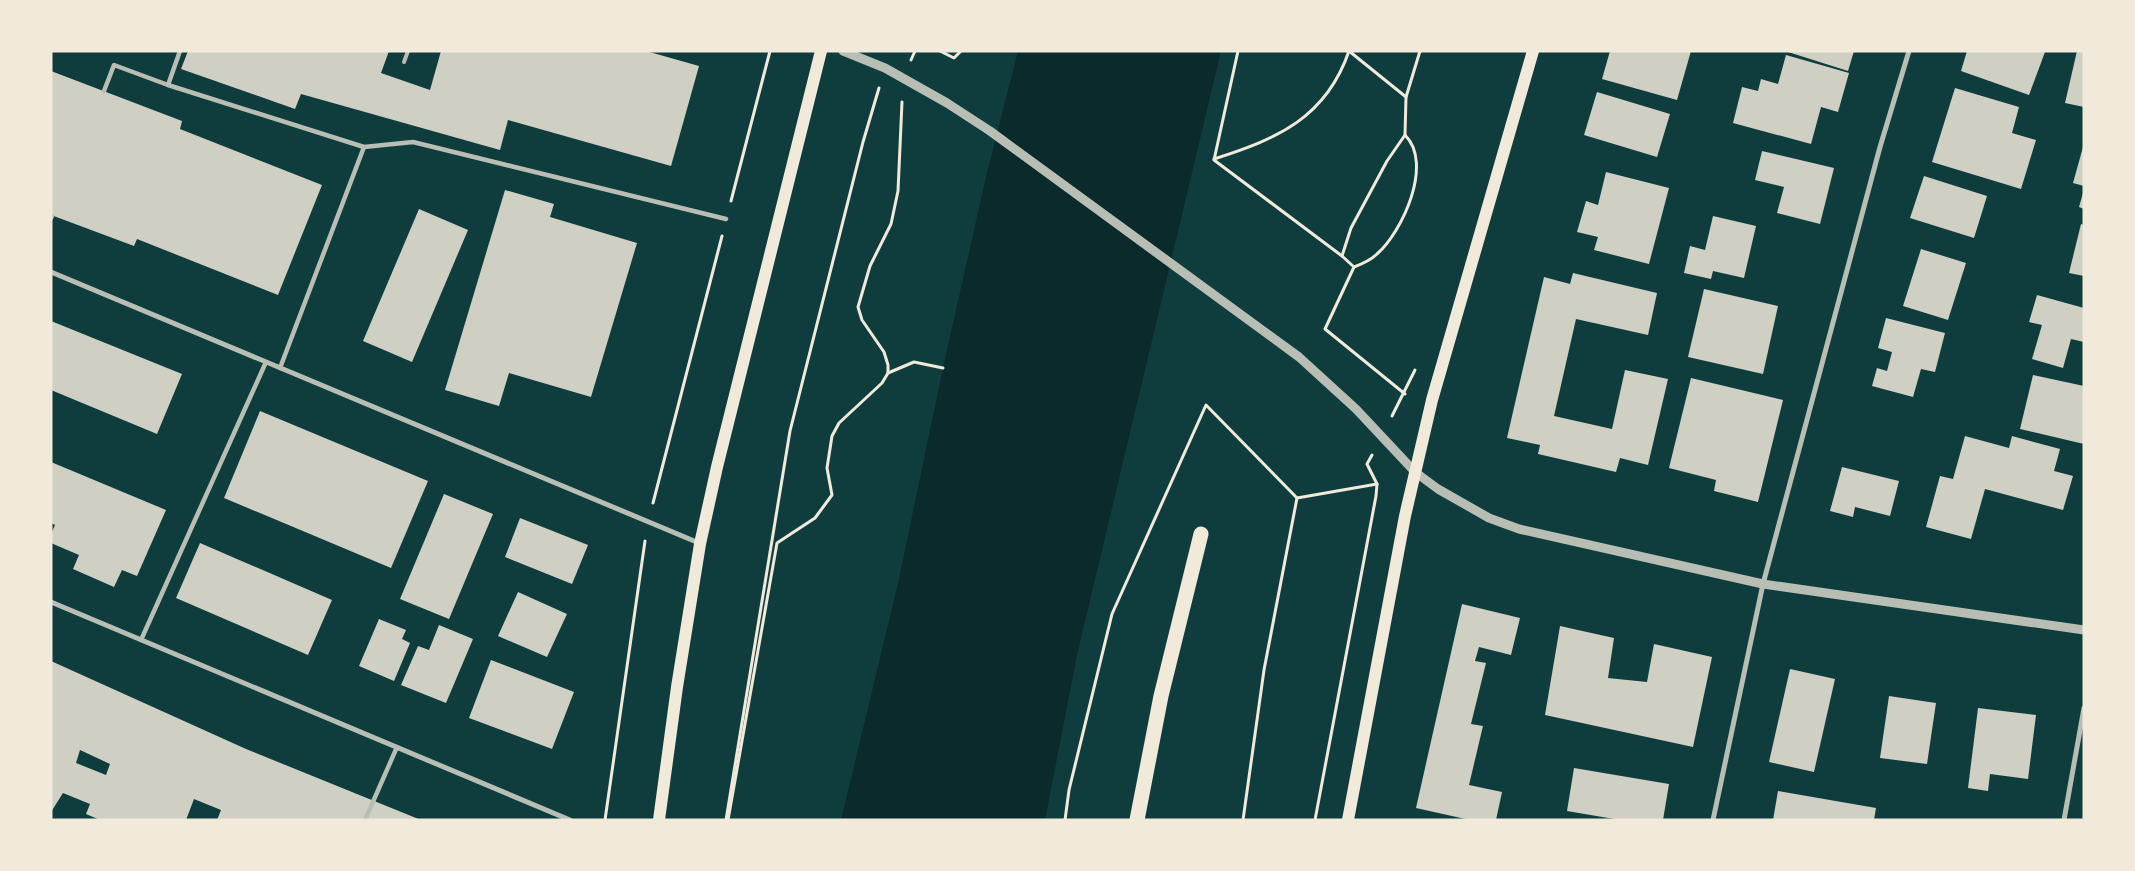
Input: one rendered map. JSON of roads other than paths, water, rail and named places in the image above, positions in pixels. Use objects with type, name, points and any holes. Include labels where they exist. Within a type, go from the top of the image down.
[{"type":"highway","points":[[1137,820],[1161,696],[1201,534]]},
{"type":"main road","points":[[660,820],[677,688],[700,544],[717,467],[821,51]]},
{"type":"main road","points":[[1348,820],[1396,558],[1432,400],[1533,51]]},
{"type":"street","points":[[168,85],[180,51]]},
{"type":"street","points":[[843,51],[885,68],[947,103],[990,131],[1298,358],[1333,387],[1382,435],[1415,472],[1461,504],[1489,518],[1519,529],[1763,584],[2084,630]]},
{"type":"street","points":[[1713,820],[1763,584],[1880,146],[1909,51]]},
{"type":"street","points":[[104,91],[114,65],[168,85],[364,146],[413,142],[726,219]]},
{"type":"street","points":[[280,368],[364,146]]},
{"type":"street","points":[[51,272],[700,544]]},
{"type":"street","points":[[141,640],[266,362]]},
{"type":"street","points":[[51,602],[570,820]]},
{"type":"street","points":[[2064,820],[2084,708]]},
{"type":"street","points":[[365,820],[398,747]]},
{"type":"lane","points":[[404,62],[408,51]]},
{"type":"water","points":[[1018,51],[1221,51],[1077,655],[1045,820],[841,820],[899,579],[943,368],[985,181]]}]
